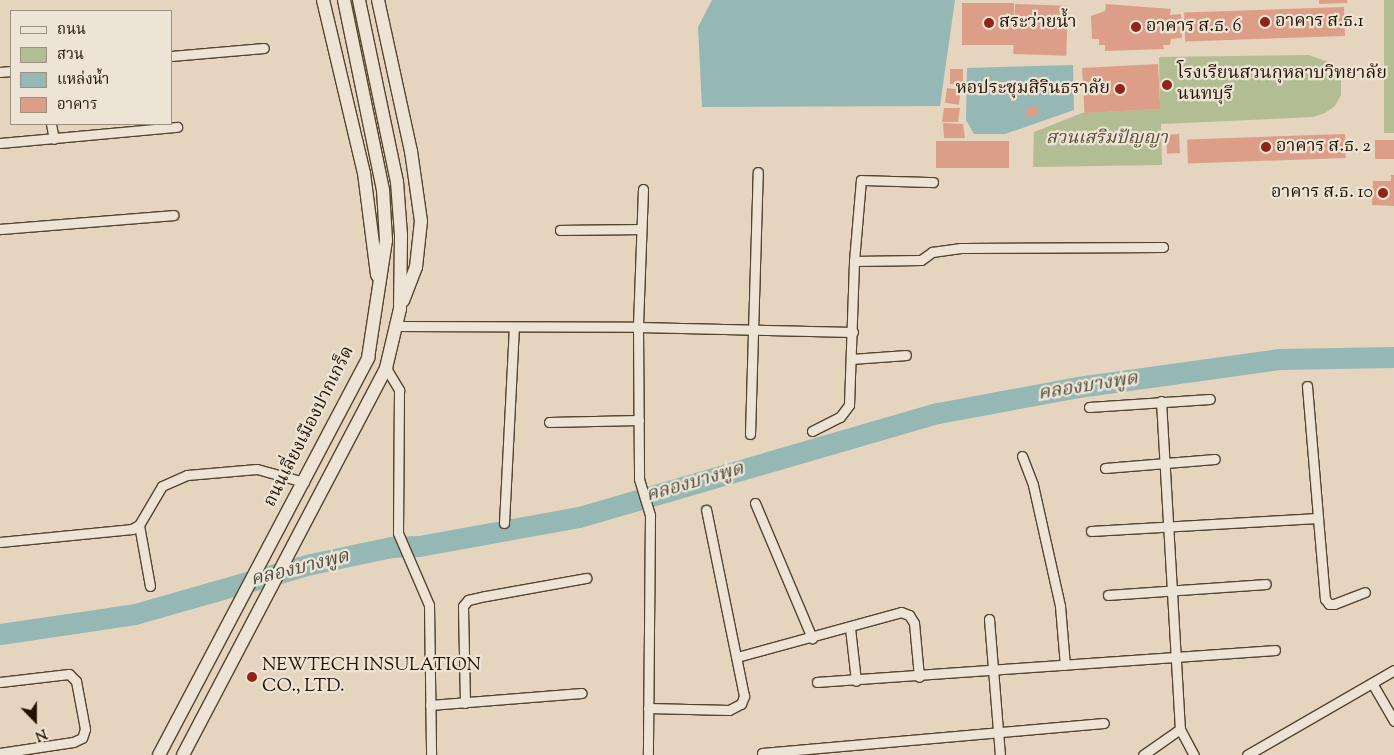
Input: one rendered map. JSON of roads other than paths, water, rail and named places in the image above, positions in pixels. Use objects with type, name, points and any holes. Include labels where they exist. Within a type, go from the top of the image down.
[{"type":"main road","points":[[323,0],[364,173],[378,294]]},
{"type":"main road","name":"ถนนเลี่ยงเมืองปากเกร็ด","points":[[159,755],[368,358],[386,240],[383,190],[344,0]]},
{"type":"main road","points":[[359,0],[397,182],[401,235],[400,309]]},
{"type":"main road","points":[[183,755],[386,368],[400,309],[416,267],[421,222],[411,151],[380,0]]},
{"type":"street","points":[[172,56],[264,48]]},
{"type":"street","points":[[52,125],[54,138]]},
{"type":"street","points":[[0,144],[177,127]]},
{"type":"street","points":[[750,434],[758,172]]},
{"type":"street","points":[[812,431],[846,412],[852,358],[854,260],[858,188],[861,180],[932,182]]},
{"type":"street","points":[[643,189],[638,327],[638,420],[639,479],[650,515],[648,755]]},
{"type":"street","points":[[0,229],[173,215]]},
{"type":"street","points":[[560,230],[642,228]]},
{"type":"street","points":[[854,260],[921,260],[932,252],[961,248],[1163,247]]},
{"type":"street","points":[[395,326],[514,328],[638,327],[753,332],[853,332]]},
{"type":"street","points":[[504,523],[514,328]]},
{"type":"street","points":[[852,358],[906,355]]},
{"type":"street","points":[[386,368],[399,390],[398,533],[429,605],[432,755]]},
{"type":"street","points":[[1307,386],[1325,600],[1328,604],[1334,604],[1365,592]]},
{"type":"street","points":[[1089,407],[1210,399]]},
{"type":"street","points":[[1161,401],[1178,656],[1180,729],[1194,755]]},
{"type":"street","points":[[549,422],[638,420]]},
{"type":"street","points":[[1022,456],[1033,485],[1060,606],[1065,665]]},
{"type":"street","points":[[1105,468],[1215,459]]},
{"type":"street","points":[[0,542],[132,529],[139,525],[162,486],[186,475],[257,469],[304,482]]},
{"type":"street","points":[[755,503],[812,638]]},
{"type":"street","points":[[648,708],[729,710],[741,704],[744,696],[706,510]]},
{"type":"street","points":[[1091,531],[1318,518]]},
{"type":"street","points":[[139,525],[150,586]]},
{"type":"street","points":[[465,703],[463,606],[468,600],[586,578]]},
{"type":"street","points":[[1108,595],[1266,584]]},
{"type":"street","points":[[737,657],[850,628],[901,612],[909,614],[914,623],[919,677]]},
{"type":"street","points":[[989,619],[1000,755]]},
{"type":"street","points":[[850,628],[856,681]]},
{"type":"street","points":[[817,682],[919,677],[1276,650]]},
{"type":"street","points":[[1247,755],[1394,670]]},
{"type":"street","points":[[0,682],[69,674],[76,680],[85,729],[82,738],[73,742],[0,753]]},
{"type":"street","points":[[1372,684],[1394,721]]},
{"type":"street","points":[[430,705],[582,693]]},
{"type":"street","points":[[762,753],[1104,723]]},
{"type":"street","points":[[1143,755],[1180,729]]},
{"type":"water","points":[[712,0],[955,0],[940,106],[702,107],[698,27]]},
{"type":"water","points":[[1073,65],[1074,110],[1005,134],[974,134],[966,120],[967,68]]},
{"type":"waterway","name":"คลองบางพูด","points":[[0,634],[135,614],[311,564],[391,547],[419,546],[579,517],[938,413],[1078,387],[1280,359],[1394,357]]},
{"type":"place","name":"อาคาร ส.ธ.1","points":[[1265,22]]},
{"type":"place","name":"สระว่ายน้ำ","points":[[989,23]]},
{"type":"place","name":"อาคาร ส.ธ. 6","points":[[1136,27]]},
{"type":"place","name":"โรงเรียนสวนกุหลาบวิทยาลัย นนทบุรี","points":[[1167,85]]},
{"type":"place","name":"หอประชุมสิรินธราลัย","points":[[1120,89]]},
{"type":"place","name":"อาคาร ส.ธ. 2","points":[[1266,147]]},
{"type":"place","name":"อาคาร ส.ธ. 10","points":[[1383,193]]},
{"type":"place","name":"NEWTECH INSULATION CO., LTD.","points":[[252,677]]},
{"type":"park label","name":"สวนเสริมปัญญา","points":[[1107,139]]}]
